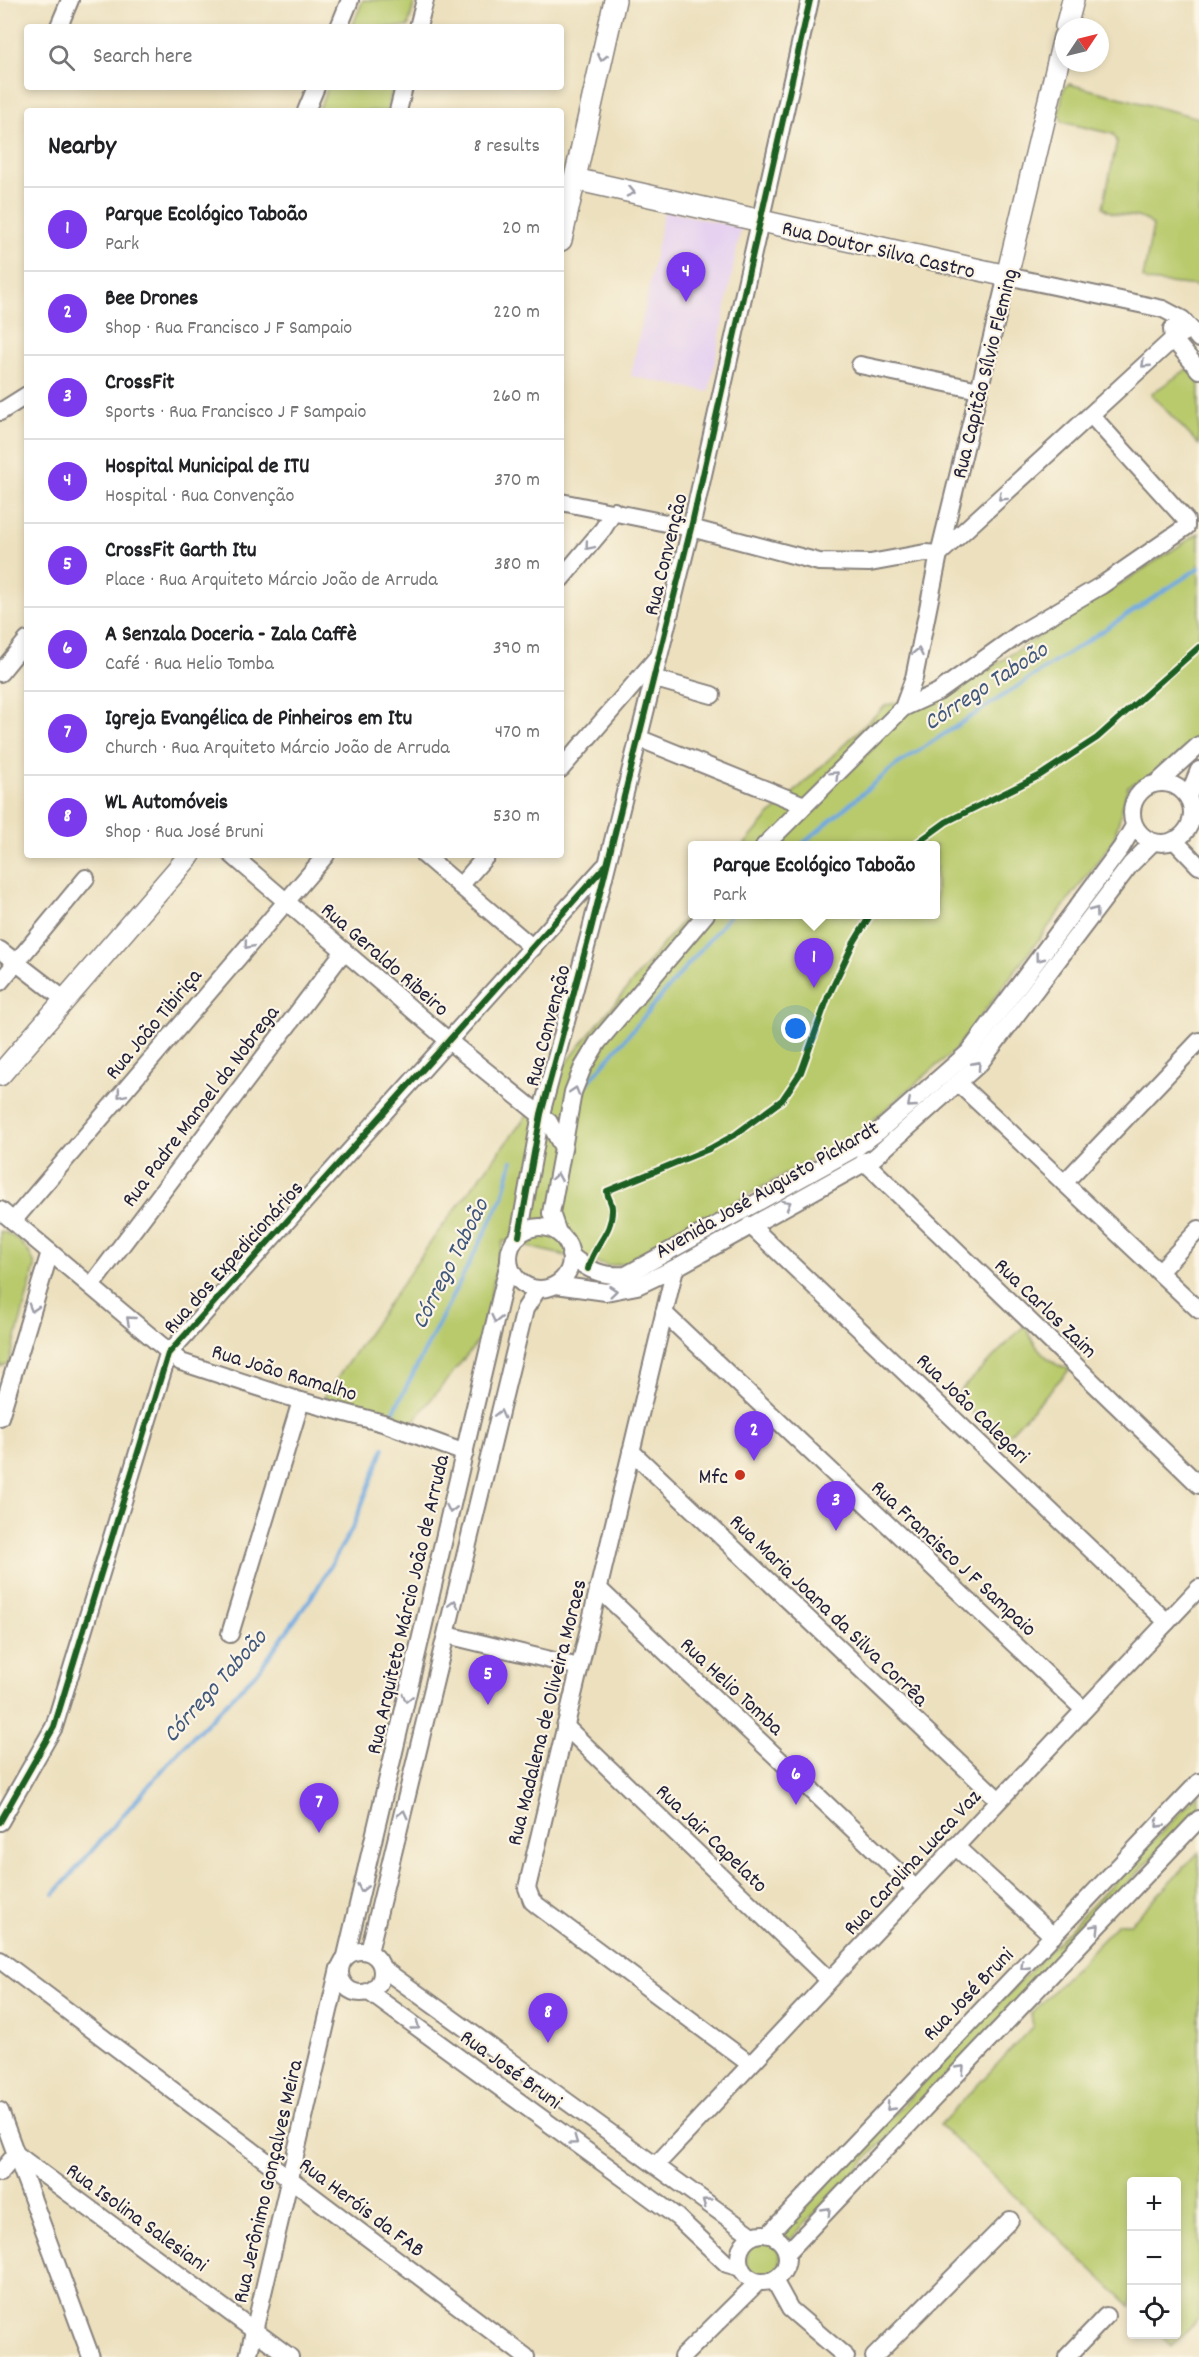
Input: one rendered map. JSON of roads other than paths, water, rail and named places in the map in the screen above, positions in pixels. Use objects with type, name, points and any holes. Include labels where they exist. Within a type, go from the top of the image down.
[{"type":"main road","points":[[564,209],[567,178],[615,0]]},
{"type":"main road","points":[[1067,18],[1069,1]]},
{"type":"main road","name":"Rua Capitão Sílvio Fleming","points":[[1006,276],[1056,72]]},
{"type":"main road","name":"Rua Doutor Silva Castro","points":[[567,178],[1006,276]]},
{"type":"main road","points":[[0,1074],[187,858]]},
{"type":"street","points":[[60,24],[70,0]]},
{"type":"street","points":[[340,24],[350,0]]},
{"type":"street","points":[[419,24],[425,0]]},
{"type":"street","name":"Rua Convenção","points":[[535,1112],[550,1077],[591,930],[690,528],[810,0]]},
{"type":"street","points":[[307,108],[315,90]]},
{"type":"street","points":[[399,108],[403,90]]},
{"type":"street","name":"Rua Doutor Silva Castro","points":[[1006,276],[1163,309]]},
{"type":"street","name":"Rua Capitão Sílvio Fleming","points":[[903,708],[914,678],[939,554],[1006,276]]},
{"type":"street","points":[[1163,309],[1173,313],[1195,334]]},
{"type":"street","points":[[1163,309],[1173,339],[1199,370]]},
{"type":"street","points":[[564,503],[690,528],[828,563],[870,563],[925,553],[939,554],[1173,339],[1195,334]]},
{"type":"street","points":[[860,365],[979,390]]},
{"type":"street","points":[[0,412],[24,397]]},
{"type":"street","points":[[769,841],[903,708],[938,692],[1022,632],[1102,585],[1184,530],[1186,523],[1091,415]]},
{"type":"street","points":[[564,576],[603,530],[614,511]]},
{"type":"street","points":[[0,673],[24,644]]},
{"type":"street","points":[[564,766],[657,657]]},
{"type":"street","points":[[652,678],[712,695]]},
{"type":"street","points":[[638,738],[804,805]]},
{"type":"street","points":[[1191,821],[1184,832],[1174,840],[1154,842],[1139,833],[1131,816],[1135,798],[1140,790],[1157,783],[1199,745]]},
{"type":"street","points":[[1199,770],[1188,797],[1191,821],[1199,838]]},
{"type":"street","points":[[1157,783],[1171,784],[1188,797]]},
{"type":"street","name":"Avenida José Augusto Pickardt","points":[[570,1255],[588,1269],[600,1274],[626,1275],[856,1148],[879,1131],[969,1052],[1114,857],[1134,826]]},
{"type":"street","points":[[1174,840],[1199,866]]},
{"type":"street","name":"Avenida José Augusto Pickardt","points":[[556,1285],[606,1292],[622,1290],[655,1279],[885,1149],[980,1063],[1130,865],[1154,842]]},
{"type":"street","name":"Rua Geraldo Ribeiro","points":[[235,858],[535,1112]]},
{"type":"street","name":"Rua João Tibiriça","points":[[5,1216],[323,858]]},
{"type":"street","points":[[427,858],[533,948]]},
{"type":"street","points":[[460,886],[484,858]]},
{"type":"street","name":"Rua dos Expedicionários","points":[[0,1822],[54,1727],[168,1354],[450,1042],[607,864]]},
{"type":"street","points":[[0,982],[86,878]]},
{"type":"street","points":[[565,911],[579,914],[591,930]]},
{"type":"street","points":[[535,1112],[519,1236],[509,1252],[509,1262],[511,1270],[522,1284],[538,1289],[556,1285],[567,1272],[570,1255],[568,1247],[558,1233],[551,1213],[573,1092],[593,1050],[703,919]]},
{"type":"street","points":[[0,950],[65,1000]]},
{"type":"street","name":"Rua Padre Manoel da Nobrega","points":[[91,1286],[344,951]]},
{"type":"street","points":[[1064,1183],[1199,1041]]},
{"type":"street","points":[[958,1083],[1199,1310]]},
{"type":"street","points":[[535,1112],[556,1133],[563,1148]]},
{"type":"street","name":"Rua Carlos Zaim","points":[[864,1161],[1199,1485]]},
{"type":"street","name":"Rua João Ramalho","points":[[5,1216],[91,1286],[168,1354],[181,1362],[301,1401],[383,1424],[465,1453]]},
{"type":"street","name":"Rua João Calegari","points":[[750,1225],[1167,1622]]},
{"type":"street","points":[[519,1236],[538,1227],[558,1233]]},
{"type":"street","points":[[1159,1272],[1199,1229]]},
{"type":"street","points":[[0,1417],[7,1372],[50,1252]]},
{"type":"street","name":"Rua Arquiteto Márcio João de Arruda","points":[[343,1962],[509,1262]]},
{"type":"street","name":"Rua Madalena de Oliveira Moraes","points":[[675,1268],[528,1882],[528,1894],[538,1906],[750,2064]]},
{"type":"street","name":"Rua Arquiteto Márcio João de Arruda","points":[[369,1952],[525,1309],[538,1289]]},
{"type":"street","name":"Rua Francisco J F Sampaio","points":[[664,1313],[1084,1710]]},
{"type":"street","points":[[230,1634],[301,1401]]},
{"type":"street","name":"Rua Maria Joana da Silva Corrêa","points":[[631,1451],[999,1800]]},
{"type":"street","name":"Rua Helio Tomba","points":[[598,1588],[915,1888]]},
{"type":"street","name":"Rua Carolina Lucca Vaz","points":[[656,2165],[1199,1588]]},
{"type":"street","points":[[447,1635],[579,1667]]},
{"type":"street","name":"Rua Jair Capelato","points":[[565,1726],[829,1980]]},
{"type":"street","name":"Rua José Bruni","points":[[369,1952],[375,1956],[382,1968],[656,2165],[760,2236],[1053,1936],[1199,1782]]},
{"type":"street","points":[[682,2357],[766,2281],[785,2269],[787,2253],[1199,1819]]},
{"type":"street","points":[[955,1846],[1053,1936]]},
{"type":"street","points":[[343,1962],[353,1952],[369,1952]]},
{"type":"street","name":"Rua Heróis da FAB","points":[[0,1960],[526,2357]]},
{"type":"street","name":"Rua José Bruni","points":[[343,1962],[339,1976],[347,1988],[365,1993],[677,2217],[727,2264],[741,2268]]},
{"type":"street","name":"Rua Jerônimo Gonçalves Meira","points":[[248,2357],[328,2015],[343,1962]]},
{"type":"street","points":[[328,2015],[380,1982],[382,1968]]},
{"type":"street","points":[[0,2111],[91,2357]]},
{"type":"street","points":[[0,2173],[16,2154]]},
{"type":"street","name":"Rua Isolina Salesiani","points":[[16,2154],[291,2357]]},
{"type":"street","points":[[874,2357],[1010,2220]]},
{"type":"street","points":[[787,2253],[780,2241],[760,2236],[741,2249],[741,2268],[751,2279],[766,2281],[790,2309],[846,2357]]},
{"type":"street","points":[[1067,2357],[1106,2316]]},
{"type":"waterway","name":"Córrego Taboão","points":[[806,841],[895,766],[1199,568]]},
{"type":"waterway","name":"Córrego Taboão","points":[[580,1092],[727,919]]},
{"type":"waterway","name":"Córrego Taboão","points":[[394,1411],[503,1197],[512,1161]]},
{"type":"waterway","name":"Córrego Taboão","points":[[54,1894],[179,1751],[259,1670],[315,1592],[353,1527],[384,1448]]},
{"type":"place","name":"Hospital Municipal de ITU","points":[[686,302]]},
{"type":"place","name":"Parque Ecológico Taboão","points":[[814,988]]},
{"type":"place","name":"Bee Drones","points":[[754,1461]]},
{"type":"place","name":"Mfc","points":[[740,1475]]},
{"type":"place","name":"CrossFit","points":[[836,1531]]},
{"type":"place","name":"CrossFit Garth Itu","points":[[488,1705]]},
{"type":"place","name":"A Senzala Doceria - Zala Caffè","points":[[796,1805]]},
{"type":"place","name":"Igreja Evangélica de Pinheiros em Itu","points":[[319,1833]]},
{"type":"place","name":"WL Automóveis","points":[[548,2043]]}]
